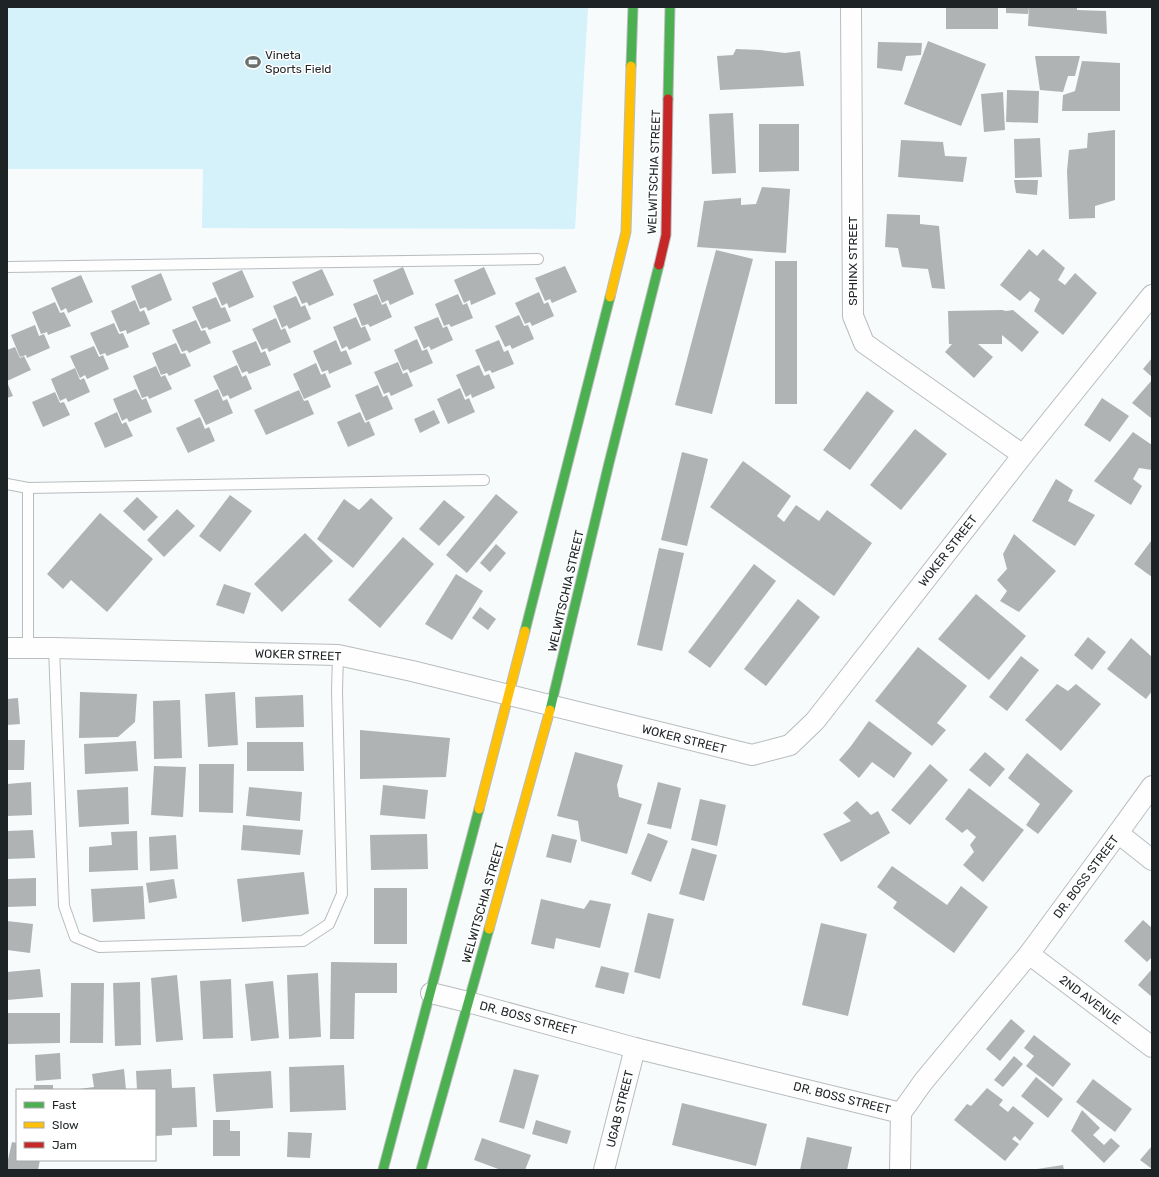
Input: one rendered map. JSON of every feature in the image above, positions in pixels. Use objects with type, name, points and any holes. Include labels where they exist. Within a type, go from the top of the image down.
[{"type":"street","points":[[383,1170],[509,695],[626,232],[633,7]]},
{"type":"street","name":"WELWITSCHIA STREET","points":[[421,1170],[551,706],[609,462],[666,235],[670,7]]},
{"type":"street","name":"SPHINX STREET","points":[[851,7],[853,316],[864,343],[1023,455]]},
{"type":"street","name":"WOKER STREET","points":[[7,648],[338,655],[412,671],[752,755],[790,745],[815,721],[1023,455],[1152,295]]},
{"type":"street","name":"DR. BOSS STREET","points":[[431,993],[635,1048],[901,1113],[923,1082],[1029,954],[1152,786]]},
{"type":"street","points":[[1118,833],[1152,860]]},
{"type":"street","name":"2ND AVENUE","points":[[1029,954],[1152,1047]]},
{"type":"street","name":"UGAB STREET","points":[[604,1170],[635,1048]]},
{"type":"street","points":[[900,1170],[901,1113]]},
{"type":"lane","points":[[7,267],[538,259]]},
{"type":"lane","points":[[7,484],[28,488],[484,480]]},
{"type":"lane","points":[[28,488],[28,648]]},
{"type":"lane","points":[[54,648],[64,906],[75,938],[99,948],[303,941],[329,924],[342,894],[337,691],[338,655]]},
{"type":"shaded area","points":[[7,7],[588,7],[575,229],[202,228],[203,169],[7,169]]},
{"type":"building","points":[[946,7],[998,7],[998,29],[946,29]]},
{"type":"building","points":[[1006,7],[1029,7],[1028,14],[1006,13]]},
{"type":"building","points":[[1029,7],[1077,7],[1077,10],[1106,11],[1107,34],[1028,26]]},
{"type":"building","points":[[928,41],[986,64],[961,126],[904,104]]},
{"type":"building","points":[[878,42],[922,43],[921,55],[906,56],[902,71],[877,68]]},
{"type":"building","points":[[736,49],[785,53],[800,51],[804,86],[720,90],[717,56],[733,55]]},
{"type":"building","points":[[1035,56],[1080,56],[1075,76],[1068,76],[1063,92],[1040,90]]},
{"type":"building","points":[[1082,61],[1120,63],[1120,111],[1062,111],[1063,95],[1075,91]]},
{"type":"building","points":[[1007,90],[1039,91],[1038,123],[1006,122]]},
{"type":"building","points":[[1003,92],[1005,130],[984,132],[981,94]]},
{"type":"building","points":[[733,113],[736,173],[712,174],[709,114]]},
{"type":"building","points":[[759,124],[799,124],[799,171],[759,172]]},
{"type":"building","points":[[1115,130],[1115,200],[1095,206],[1095,218],[1069,219],[1067,171],[1069,150],[1087,148],[1088,133]]},
{"type":"building","points":[[1040,138],[1042,177],[1015,178],[1014,139]]},
{"type":"building","points":[[901,140],[943,142],[945,156],[967,157],[963,182],[898,177]]},
{"type":"building","points":[[1014,180],[1038,180],[1037,195],[1016,193]]},
{"type":"building","points":[[762,187],[790,189],[786,253],[697,247],[704,201],[741,198],[741,205],[756,204]]},
{"type":"building","points":[[887,214],[920,215],[920,224],[939,226],[945,289],[932,288],[928,269],[902,267],[898,248],[885,247]]},
{"type":"building","points":[[1029,249],[1037,256],[1043,249],[1065,268],[1058,280],[1065,285],[1075,273],[1097,293],[1063,335],[1034,311],[1040,299],[1030,291],[1020,301],[1000,285]]},
{"type":"building","points":[[716,250],[753,259],[712,414],[675,405]]},
{"type":"building","points":[[775,261],[797,261],[797,404],[775,404]]},
{"type":"building","points":[[565,266],[577,292],[552,303],[550,299],[545,301],[535,278]]},
{"type":"building","points":[[403,267],[414,294],[390,305],[388,300],[382,303],[373,280]]},
{"type":"building","points":[[484,267],[496,294],[471,305],[470,300],[464,303],[454,280]]},
{"type":"building","points":[[322,269],[334,295],[309,306],[307,302],[302,304],[292,282]]},
{"type":"building","points":[[242,270],[254,297],[229,308],[227,303],[222,306],[212,283]]},
{"type":"building","points":[[161,273],[172,300],[148,311],[146,307],[140,309],[131,286]]},
{"type":"building","points":[[81,275],[93,302],[68,313],[66,308],[61,311],[51,288]]},
{"type":"building","points":[[539,292],[544,304],[548,302],[554,316],[532,326],[530,322],[525,324],[515,303]]},
{"type":"building","points":[[377,294],[382,305],[386,303],[392,317],[370,327],[368,324],[362,326],[353,304]]},
{"type":"building","points":[[458,294],[463,305],[467,303],[473,318],[451,327],[449,324],[444,326],[435,304]]},
{"type":"building","points":[[296,296],[301,307],[305,305],[311,319],[289,329],[287,325],[282,328],[273,306]]},
{"type":"building","points":[[216,297],[221,308],[225,307],[231,321],[209,330],[207,327],[202,329],[192,307]]},
{"type":"building","points":[[135,300],[140,312],[144,310],[150,324],[127,334],[126,330],[120,332],[111,311]]},
{"type":"building","points":[[55,302],[60,313],[64,312],[71,326],[48,335],[47,332],[41,334],[32,312]]},
{"type":"building","points":[[1013,310],[1039,332],[1022,352],[1002,335],[1002,344],[978,344],[993,357],[974,378],[945,352],[952,344],[949,344],[948,311]]},
{"type":"building","points":[[519,315],[524,326],[528,325],[534,339],[512,349],[510,345],[505,347],[495,326]]},
{"type":"building","points":[[356,317],[361,328],[365,326],[371,340],[349,350],[347,346],[342,349],[333,327]]},
{"type":"building","points":[[438,317],[443,328],[447,326],[453,340],[431,350],[429,346],[424,349],[414,327]]},
{"type":"building","points":[[276,318],[281,330],[285,328],[291,342],[269,352],[267,348],[262,350],[252,329]]},
{"type":"building","points":[[196,320],[201,331],[205,330],[211,343],[189,353],[187,350],[182,352],[172,330]]},
{"type":"building","points":[[114,323],[119,334],[123,333],[129,347],[107,356],[105,353],[100,355],[90,333]]},
{"type":"building","points":[[35,325],[39,336],[44,334],[50,348],[27,358],[26,355],[20,357],[11,335]]},
{"type":"building","points":[[417,339],[422,351],[427,349],[433,363],[410,373],[408,369],[403,371],[394,350]]},
{"type":"building","points":[[336,340],[341,352],[346,350],[352,364],[329,374],[328,370],[322,372],[313,351]]},
{"type":"building","points":[[499,340],[504,352],[508,350],[514,364],[492,373],[490,370],[485,372],[475,350]]},
{"type":"building","points":[[256,341],[261,353],[265,351],[271,365],[249,374],[247,371],[242,373],[232,351]]},
{"type":"building","points":[[176,343],[181,354],[185,353],[191,366],[169,376],[167,373],[161,375],[152,353]]},
{"type":"building","points":[[94,346],[99,357],[103,355],[109,369],[87,379],[85,375],[80,378],[70,356]]},
{"type":"building","points":[[15,347],[20,358],[24,356],[31,370],[7,381],[7,350]]},
{"type":"building","points":[[1152,358],[1152,377],[1143,369]]},
{"type":"building","points":[[398,362],[403,374],[407,372],[413,386],[391,396],[389,392],[384,394],[374,372]]},
{"type":"building","points":[[316,363],[321,375],[325,373],[331,387],[304,399],[293,374]]},
{"type":"building","points":[[237,365],[242,377],[246,375],[252,389],[230,399],[228,395],[223,397],[213,376]]},
{"type":"building","points":[[479,365],[484,376],[489,374],[495,388],[472,398],[471,394],[466,397],[456,375]]},
{"type":"building","points":[[156,366],[161,377],[165,375],[172,389],[149,399],[148,396],[142,398],[133,376]]},
{"type":"building","points":[[75,368],[80,380],[84,378],[90,392],[68,402],[66,398],[60,401],[51,379]]},
{"type":"building","points":[[1152,380],[1152,417],[1151,418],[1132,403]]},
{"type":"building","points":[[7,382],[13,396],[7,398]]},
{"type":"building","points":[[378,385],[383,397],[387,395],[393,409],[366,421],[355,395]]},
{"type":"building","points":[[460,388],[465,400],[469,398],[475,412],[448,424],[437,399]]},
{"type":"building","points":[[136,389],[142,400],[146,398],[152,412],[129,422],[127,418],[122,421],[113,399]]},
{"type":"building","points":[[218,389],[223,401],[227,399],[233,413],[206,425],[194,400]]},
{"type":"building","points":[[299,390],[304,401],[308,400],[314,414],[266,435],[254,410]]},
{"type":"building","points":[[867,391],[894,411],[850,470],[823,450]]},
{"type":"building","points":[[55,392],[60,403],[64,402],[70,415],[43,427],[32,402]]},
{"type":"building","points":[[1102,398],[1129,416],[1110,442],[1084,425]]},
{"type":"building","points":[[434,410],[440,423],[420,433],[414,419]]},
{"type":"building","points":[[117,412],[122,424],[126,422],[133,436],[105,448],[94,423]]},
{"type":"building","points":[[360,412],[365,423],[369,421],[375,435],[348,447],[337,422]]},
{"type":"building","points":[[200,417],[205,429],[209,427],[215,441],[188,453],[176,428]]},
{"type":"building","points":[[915,429],[947,454],[901,510],[870,485]]},
{"type":"building","points":[[1133,432],[1152,445],[1152,470],[1139,468],[1133,479],[1142,486],[1131,505],[1094,481]]},
{"type":"building","points":[[682,452],[708,459],[687,546],[661,540]]},
{"type":"building","points":[[743,461],[791,496],[777,516],[784,522],[796,505],[819,521],[827,510],[872,543],[834,596],[710,507]]},
{"type":"building","points":[[1056,479],[1073,490],[1068,501],[1095,515],[1075,546],[1032,521]]},
{"type":"building","points":[[496,494],[518,512],[467,573],[446,555]]},
{"type":"building","points":[[230,495],[252,511],[220,552],[199,536]]},
{"type":"building","points":[[137,497],[158,517],[144,531],[123,511]]},
{"type":"building","points":[[371,498],[393,518],[353,568],[317,539],[344,499],[359,510]]},
{"type":"building","points":[[444,500],[465,517],[439,546],[419,529]]},
{"type":"building","points":[[177,509],[195,526],[164,557],[147,540]]},
{"type":"building","points":[[100,513],[153,559],[107,612],[71,580],[63,589],[47,574]]},
{"type":"building","points":[[305,533],[333,561],[282,612],[254,584]]},
{"type":"building","points":[[1014,534],[1056,571],[1019,612],[1000,601],[1007,591],[997,580],[1007,569],[1003,554]]},
{"type":"building","points":[[403,537],[434,564],[380,628],[348,600]]},
{"type":"building","points":[[1151,541],[1152,542],[1152,577],[1134,564]]},
{"type":"building","points":[[496,544],[506,553],[490,572],[480,563]]},
{"type":"building","points":[[659,548],[684,553],[662,651],[637,645]]},
{"type":"building","points":[[754,564],[776,581],[710,668],[688,652]]},
{"type":"building","points":[[456,574],[483,591],[452,640],[425,624]]},
{"type":"building","points":[[224,584],[251,593],[244,614],[216,605]]},
{"type":"building","points":[[976,594],[1026,636],[989,680],[938,639]]},
{"type":"building","points":[[798,599],[820,617],[766,686],[744,669]]},
{"type":"building","points":[[480,607],[496,619],[488,630],[472,618]]},
{"type":"building","points":[[1088,637],[1106,652],[1092,670],[1074,655]]},
{"type":"building","points":[[1131,638],[1152,657],[1152,691],[1146,699],[1107,669]]},
{"type":"building","points":[[918,647],[967,686],[937,723],[946,730],[932,746],[875,701]]},
{"type":"building","points":[[1021,656],[1039,670],[1007,711],[989,697]]},
{"type":"building","points":[[1057,684],[1068,691],[1076,684],[1101,704],[1061,751],[1025,720]]},
{"type":"building","points":[[80,692],[137,694],[135,722],[118,737],[79,738]]},
{"type":"building","points":[[235,692],[238,745],[208,747],[205,694]]},
{"type":"building","points":[[303,695],[304,727],[256,728],[255,697]]},
{"type":"building","points":[[18,698],[20,724],[7,725],[7,699]]},
{"type":"building","points":[[180,700],[182,758],[154,759],[153,701]]},
{"type":"building","points":[[869,721],[912,753],[894,778],[872,762],[859,778],[839,760]]},
{"type":"building","points":[[360,730],[450,738],[446,777],[360,779]]},
{"type":"building","points":[[7,740],[25,740],[24,770],[7,770]]},
{"type":"building","points":[[136,741],[138,771],[85,774],[84,744]]},
{"type":"building","points":[[247,742],[303,742],[304,771],[247,771]]},
{"type":"building","points":[[575,752],[623,765],[617,785],[619,797],[642,804],[627,854],[581,841],[578,821],[557,816]]},
{"type":"building","points":[[985,752],[1005,769],[990,787],[969,770]]},
{"type":"building","points":[[1027,753],[1073,791],[1038,834],[1026,825],[1040,804],[1008,778]]},
{"type":"building","points":[[199,764],[234,764],[233,813],[199,812]]},
{"type":"building","points":[[930,764],[948,780],[910,825],[891,810]]},
{"type":"building","points":[[154,766],[186,767],[183,817],[151,815]]},
{"type":"building","points":[[31,782],[32,815],[7,816],[7,784]]},
{"type":"building","points":[[658,782],[681,788],[671,829],[647,824]]},
{"type":"building","points":[[383,785],[428,790],[425,819],[380,815]]},
{"type":"building","points":[[128,787],[129,824],[79,827],[77,790]]},
{"type":"building","points":[[249,787],[302,792],[300,821],[246,816]]},
{"type":"building","points":[[969,788],[1024,830],[983,882],[963,865],[974,852],[970,845],[976,837],[967,829],[962,833],[945,819]]},
{"type":"building","points":[[700,799],[726,805],[717,846],[691,840]]},
{"type":"building","points":[[857,801],[871,815],[878,811],[890,833],[841,862],[823,834],[851,821],[843,813]]},
{"type":"building","points":[[243,825],[303,830],[300,855],[241,850]]},
{"type":"building","points":[[33,830],[35,858],[7,859],[7,831]]},
{"type":"building","points":[[137,831],[138,870],[89,872],[89,847],[112,845],[111,832]]},
{"type":"building","points":[[648,833],[668,841],[651,882],[631,874]]},
{"type":"building","points":[[427,834],[428,869],[371,870],[370,835]]},
{"type":"building","points":[[552,834],[577,840],[571,863],[546,857]]},
{"type":"building","points":[[176,835],[178,869],[150,871],[149,837]]},
{"type":"building","points":[[692,848],[717,855],[704,901],[679,894]]},
{"type":"building","points":[[892,866],[947,905],[961,886],[988,907],[954,953],[893,908],[897,902],[877,887]]},
{"type":"building","points":[[304,872],[309,914],[242,922],[237,879]]},
{"type":"building","points":[[36,878],[36,906],[7,907],[7,879]]},
{"type":"building","points":[[174,879],[177,898],[149,903],[146,883]]},
{"type":"building","points":[[143,886],[145,919],[93,922],[91,889]]},
{"type":"building","points":[[374,888],[407,888],[407,944],[374,944]]},
{"type":"building","points":[[541,899],[584,909],[590,900],[611,904],[600,948],[556,938],[554,949],[531,944]]},
{"type":"building","points":[[648,913],[674,919],[660,979],[634,972]]},
{"type":"building","points":[[1143,920],[1152,928],[1152,957],[1147,962],[1124,941]]},
{"type":"building","points":[[7,921],[33,924],[30,953],[7,950]]},
{"type":"building","points":[[821,923],[867,934],[848,1016],[802,1005]]},
{"type":"building","points":[[331,962],[397,963],[397,993],[355,993],[354,1039],[330,1039]]},
{"type":"building","points":[[601,966],[629,973],[624,994],[595,987]]},
{"type":"building","points":[[40,969],[43,997],[7,1000],[7,972]]},
{"type":"building","points":[[1152,969],[1152,997],[1138,985]]},
{"type":"building","points":[[318,973],[321,1037],[289,1039],[287,975]]},
{"type":"building","points":[[177,975],[183,1040],[156,1042],[151,978]]},
{"type":"building","points":[[231,979],[233,1038],[203,1039],[200,981]]},
{"type":"building","points":[[273,981],[279,1038],[251,1041],[245,984]]},
{"type":"building","points":[[140,982],[141,1045],[115,1046],[113,983]]},
{"type":"building","points":[[71,983],[104,983],[103,1043],[70,1043]]},
{"type":"building","points":[[7,1013],[60,1013],[60,1043],[7,1044]]},
{"type":"building","points":[[1011,1019],[1025,1031],[1000,1061],[986,1049]]},
{"type":"building","points":[[1034,1035],[1071,1064],[1053,1087],[1026,1066],[1034,1056],[1024,1048]]},
{"type":"building","points":[[60,1053],[61,1079],[36,1081],[35,1055]]},
{"type":"building","points":[[1014,1056],[1023,1064],[1003,1087],[994,1080]]},
{"type":"building","points":[[344,1065],[346,1110],[290,1112],[289,1067]]},
{"type":"building","points":[[124,1069],[126,1089],[79,1089],[94,1087],[92,1074]]},
{"type":"building","points":[[171,1069],[172,1088],[195,1087],[197,1127],[172,1128],[172,1135],[156,1136],[156,1089],[137,1089],[136,1071]]},
{"type":"building","points":[[514,1069],[539,1075],[524,1129],[499,1122]]},
{"type":"building","points":[[271,1071],[273,1108],[216,1112],[213,1074]]},
{"type":"building","points":[[1036,1077],[1063,1099],[1048,1118],[1021,1096]]},
{"type":"building","points":[[1093,1079],[1132,1109],[1115,1132],[1076,1102]]},
{"type":"building","points":[[34,1085],[53,1085],[53,1089],[34,1089]]},
{"type":"building","points":[[987,1088],[1003,1100],[999,1105],[1008,1112],[1013,1106],[1034,1123],[1020,1141],[1015,1136],[1012,1139],[1019,1144],[1005,1161],[954,1120],[967,1104],[971,1106]]},
{"type":"building","points":[[682,1103],[767,1124],[756,1166],[672,1145]]},
{"type":"building","points":[[1082,1110],[1100,1128],[1093,1135],[1104,1145],[1111,1138],[1120,1146],[1104,1163],[1071,1131]]},
{"type":"building","points":[[213,1120],[230,1120],[230,1131],[240,1131],[240,1156],[213,1156]]},
{"type":"building","points":[[536,1120],[571,1131],[567,1144],[532,1134]]},
{"type":"building","points":[[288,1132],[312,1133],[310,1158],[287,1157]]},
{"type":"building","points":[[807,1137],[852,1147],[847,1170],[800,1170]]},
{"type":"building","points":[[482,1138],[531,1155],[525,1170],[501,1170],[474,1160]]},
{"type":"building","points":[[12,1142],[16,1143],[16,1161],[40,1161],[38,1170],[7,1170]]},
{"type":"building","points":[[1152,1146],[1152,1169],[1140,1160]]},
{"type":"building","points":[[1063,1165],[1064,1170],[1037,1170],[1037,1169]]},
{"type":"traffic: fast","points":[[631,66],[633,7]]},
{"type":"traffic: fast","points":[[668,99],[670,7]]},
{"type":"traffic: fast","points":[[550,710],[609,463],[659,265]]},
{"type":"traffic: fast","points":[[525,631],[610,297]]},
{"type":"traffic: fast","points":[[383,1170],[479,809]]},
{"type":"traffic: fast","points":[[421,1170],[489,929]]},
{"type":"traffic: slow","points":[[610,297],[626,232],[631,66]]},
{"type":"traffic: slow","points":[[479,809],[525,631]]},
{"type":"traffic: slow","points":[[489,929],[550,710]]},
{"type":"traffic: jam","points":[[659,265],[666,235],[668,99]]},
{"type":"place","name":"Vineta Sports Field","points":[[253,62]]}]
